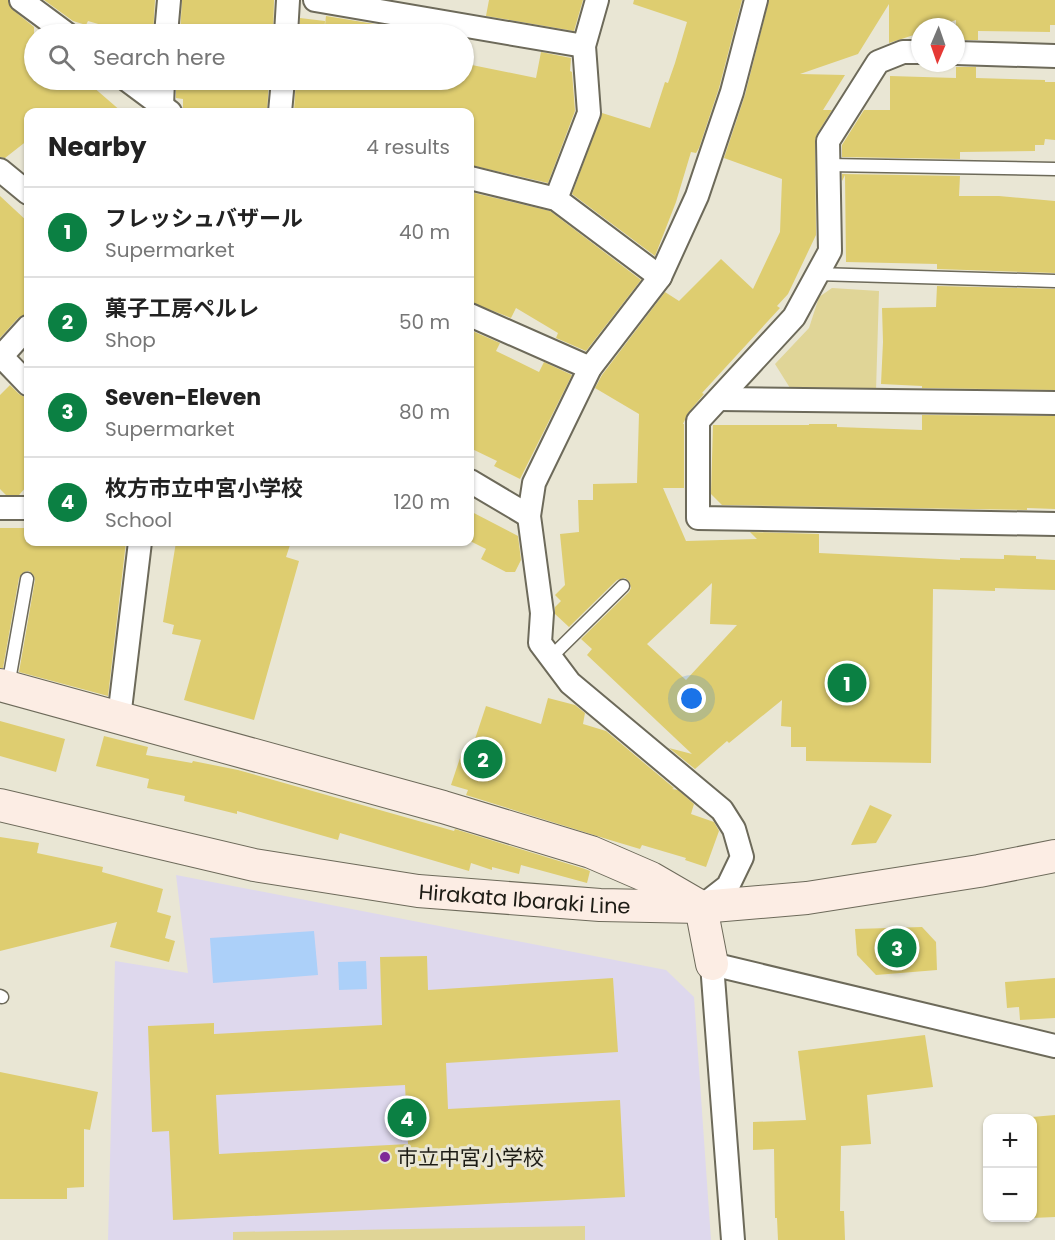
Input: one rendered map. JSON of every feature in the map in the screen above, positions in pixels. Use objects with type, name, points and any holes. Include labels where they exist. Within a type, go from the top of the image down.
[{"type":"main road","points":[[4,686],[443,807],[591,852],[651,878],[701,907],[712,964]]},
{"type":"main road","name":"Hirakata Ibaraki Line","points":[[0,805],[254,865],[418,891],[600,905],[701,907],[807,898],[980,871],[1055,855]]},
{"type":"street","points":[[167,24],[169,0]]},
{"type":"street","points":[[287,24],[288,0]]},
{"type":"street","points":[[315,0],[455,24]]},
{"type":"street","points":[[556,199],[589,113],[584,46],[597,0]]},
{"type":"street","points":[[701,907],[728,886],[742,856],[734,829],[722,810],[570,683],[540,643],[542,613],[529,516],[534,483],[590,368],[660,277],[697,196],[732,92],[756,0]]},
{"type":"street","points":[[23,1],[54,24]]},
{"type":"street","points":[[474,27],[584,46]]},
{"type":"street","points":[[911,52],[903,52],[878,62],[828,141],[830,251],[794,317],[698,421],[698,518],[1055,524]]},
{"type":"street","points":[[965,53],[1055,56]]},
{"type":"street","points":[[140,90],[165,108]]},
{"type":"street","points":[[164,90],[166,108]]},
{"type":"street","points":[[280,108],[281,90]]},
{"type":"street","points":[[0,170],[24,190]]},
{"type":"street","points":[[474,179],[556,199],[660,277]]},
{"type":"street","points":[[474,317],[590,368]]},
{"type":"street","points":[[24,331],[0,356],[24,380]]},
{"type":"street","points":[[719,399],[1055,403]]},
{"type":"street","points":[[474,483],[529,516]]},
{"type":"street","points":[[0,508],[24,508]]},
{"type":"street","points":[[118,718],[140,546]]},
{"type":"street","points":[[733,1240],[712,964],[1055,1046]]},
{"type":"lane","points":[[828,165],[1055,169]]},
{"type":"lane","points":[[817,274],[1055,281]]},
{"type":"lane","points":[[4,686],[27,579]]},
{"type":"lane","points":[[551,657],[623,586]]},
{"type":"shaded area","points":[[832,288],[879,291],[876,391],[790,388],[775,364],[809,328],[819,297]]},
{"type":"shaded area","points":[[176,875],[666,970],[694,997],[711,1240],[108,1240],[115,961],[188,973]]},
{"type":"shaded area","points":[[585,1226],[585,1240],[233,1240],[233,1232]]},
{"type":"water","points":[[314,931],[318,975],[213,983],[210,938]]},
{"type":"water","points":[[366,961],[367,989],[339,990],[338,962]]},
{"type":"building","points":[[0,0],[8,0],[13,10],[30,24],[24,24],[24,90],[97,90],[117,108],[24,108],[24,143],[5,158],[0,157]]},
{"type":"building","points":[[44,0],[155,0],[154,24],[98,24],[88,21],[86,24],[83,24],[73,21]]},
{"type":"building","points":[[182,0],[274,0],[273,24],[181,24]]},
{"type":"building","points":[[489,0],[583,0],[574,31],[486,16]]},
{"type":"building","points":[[634,0],[742,0],[719,88],[699,148],[696,153],[691,152],[676,202],[655,256],[572,194],[602,113],[650,128],[665,82],[668,83],[675,63],[687,22],[633,4]]},
{"type":"building","points":[[769,0],[1055,0],[1055,25],[1050,25],[1050,32],[978,31],[978,40],[965,40],[965,18],[911,18],[911,36],[889,43],[889,4],[858,54],[800,74],[845,75],[823,110],[832,110],[815,141],[816,235],[788,294],[777,306],[780,308],[702,393],[704,394],[688,413],[683,424],[684,488],[663,488],[686,541],[757,539],[750,532],[819,534],[819,553],[960,560],[960,558],[1004,559],[1004,555],[1036,556],[1036,559],[1055,560],[1055,590],[933,589],[931,763],[806,761],[806,747],[791,747],[791,727],[781,726],[782,700],[729,743],[727,741],[695,769],[669,748],[692,754],[587,655],[592,649],[581,639],[629,592],[631,588],[629,581],[625,578],[617,580],[569,627],[555,614],[555,607],[561,601],[555,595],[565,585],[560,534],[579,532],[578,500],[593,500],[593,484],[637,483],[639,414],[595,388],[602,375],[665,292],[679,301],[721,259],[753,289],[780,232],[782,179],[724,158],[745,95]],"holes":[[[712,583],[710,624],[737,625],[686,680],[647,644]]]},
{"type":"building","points":[[326,16],[375,24],[325,24]]},
{"type":"building","points":[[300,18],[325,21],[325,24],[300,24]]},
{"type":"building","points":[[541,52],[571,58],[570,71],[572,72],[575,111],[548,183],[474,166],[474,108],[294,108],[295,90],[474,90],[474,65],[536,78]]},
{"type":"building","points":[[965,67],[976,67],[976,78],[1055,82],[1055,140],[1045,139],[1044,145],[1035,145],[1035,151],[960,152],[960,159],[842,157],[842,145],[864,110],[890,110],[890,76],[956,78],[956,72],[965,72]]},
{"type":"building","points":[[176,90],[268,90],[267,108],[183,108],[183,99],[176,98]]},
{"type":"building","points":[[842,174],[960,176],[959,196],[999,196],[1055,201],[1055,273],[937,269],[937,264],[846,262],[845,175],[842,181]]},
{"type":"building","points":[[474,193],[550,211],[641,280],[586,351],[556,338],[558,333],[516,308],[511,318],[474,304]]},
{"type":"building","points":[[0,196],[24,218],[24,316],[18,318],[0,338]]},
{"type":"building","points":[[937,286],[1055,289],[1055,390],[922,388],[922,386],[881,384],[882,308],[936,307]]},
{"type":"building","points":[[474,332],[500,343],[496,351],[539,372],[544,362],[572,375],[520,479],[494,466],[497,461],[474,450]]},
{"type":"building","points":[[10,385],[24,397],[24,489],[19,495],[6,495],[0,489],[0,395]]},
{"type":"building","points":[[922,415],[1055,416],[1055,509],[722,505],[711,494],[713,425],[837,424],[837,427],[922,430]]},
{"type":"building","points":[[474,513],[518,536],[521,560],[515,572],[506,572],[481,559],[486,549],[474,543]]},
{"type":"building","points":[[0,528],[24,528],[24,546],[126,546],[108,696],[19,672],[35,580],[29,571],[24,572],[19,578],[3,668],[0,668]]},
{"type":"building","points":[[175,546],[290,546],[286,557],[299,561],[254,720],[184,700],[201,640],[172,634],[174,625],[163,622]]},
{"type":"building","points":[[548,698],[575,705],[585,713],[583,724],[606,731],[674,788],[672,789],[678,790],[694,804],[691,814],[714,822],[719,831],[706,867],[685,860],[686,858],[642,845],[640,849],[466,795],[468,790],[451,785],[461,755],[469,757],[486,706],[541,724]]},
{"type":"building","points":[[0,721],[65,739],[56,772],[0,756]]},
{"type":"building","points":[[104,736],[148,747],[146,755],[238,770],[454,831],[455,829],[590,871],[587,883],[521,865],[519,874],[492,867],[492,870],[471,863],[469,871],[340,833],[338,840],[237,811],[237,814],[184,801],[185,796],[147,788],[149,779],[96,766]]},
{"type":"building","points":[[870,805],[892,815],[876,843],[851,845]]},
{"type":"building","points":[[0,837],[39,843],[37,853],[103,867],[102,872],[163,889],[157,912],[171,916],[165,938],[175,941],[169,962],[110,947],[117,922],[0,951]]},
{"type":"building","points":[[922,927],[936,942],[937,970],[876,975],[857,955],[855,929]]},
{"type":"building","points":[[427,956],[428,990],[613,978],[618,1052],[446,1063],[448,1109],[620,1100],[625,1197],[173,1220],[169,1131],[152,1132],[148,1026],[214,1023],[214,1034],[382,1025],[380,957]],"holes":[[[405,1085],[408,1144],[219,1154],[216,1095]]]},
{"type":"building","points":[[1055,978],[1055,1018],[1020,1020],[1019,1007],[1007,1008],[1005,982]]},
{"type":"building","points":[[925,1035],[933,1087],[867,1095],[871,1144],[841,1146],[840,1211],[844,1211],[845,1240],[778,1240],[777,1218],[775,1218],[774,1149],[753,1150],[753,1122],[806,1120],[798,1051]]},
{"type":"building","points":[[0,1072],[98,1092],[90,1130],[84,1129],[84,1187],[67,1188],[67,1199],[0,1199]]},
{"type":"building","points":[[1055,1115],[1055,1217],[1037,1218],[1037,1117]]},
{"type":"place","name":"フレッシュバザール","points":[[847,683]]},
{"type":"place","name":"菓子工房ペルレ","points":[[483,759]]},
{"type":"place","name":"Seven-Eleven","points":[[897,948]]},
{"type":"place","name":"枚方市立中宮小学校","points":[[407,1118]]},
{"type":"place","name":"市立中宮小学校","points":[[385,1157]]}]
